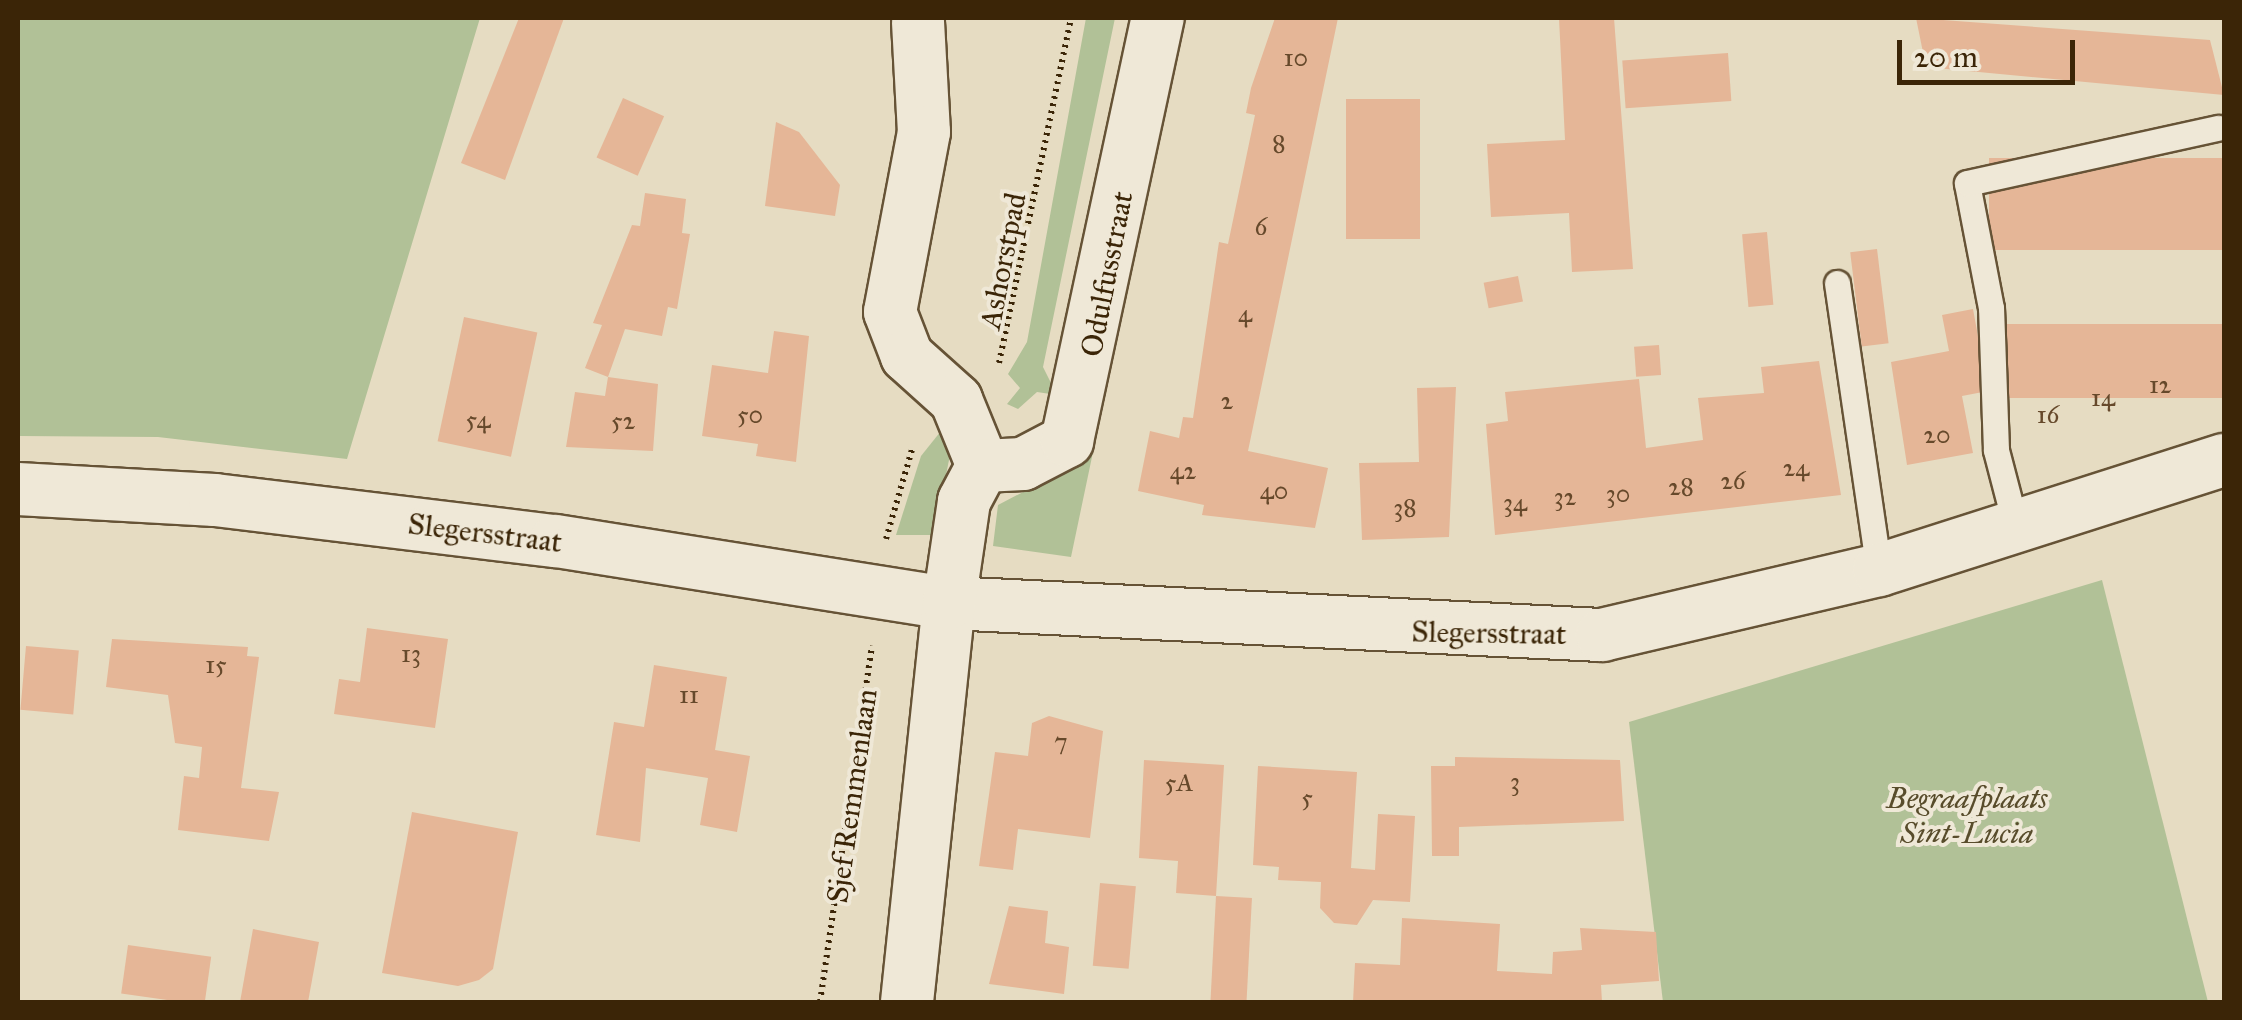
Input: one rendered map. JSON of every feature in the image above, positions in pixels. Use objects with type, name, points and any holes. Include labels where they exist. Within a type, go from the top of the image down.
[{"type":"street","name":"Odulfusstraat","points":[[983,466],[1023,464],[1067,441],[1158,18]]},
{"type":"street","points":[[907,1002],[949,603],[964,501],[983,466],[956,400],[907,356],[890,312],[924,132],[909,19]]},
{"type":"street","name":"Slegersstraat","points":[[18,488],[216,500],[878,589],[949,603],[1602,635],[1879,570],[2224,460]]},
{"type":"lane","points":[[2016,526],[1996,450],[1992,308],[1966,182],[2218,128]]},
{"type":"lane","points":[[1837,283],[1879,570]]},
{"type":"path","name":"Ashorstpad","points":[[878,589],[895,486],[920,430],[1009,348],[1070,18]]},
{"type":"path","name":"Sjef Remmenlaan","points":[[820,1002],[878,589]]},
{"type":"green space","points":[[18,18],[480,18],[347,459],[158,437],[18,436]]},
{"type":"green space","points":[[1086,18],[1115,18],[1043,367],[1057,395],[1037,392],[1018,409],[1007,404],[1020,388],[1008,374],[1027,342]]},
{"type":"green space","points":[[941,431],[950,455],[934,535],[896,535],[921,456]]},
{"type":"green space","points":[[1097,433],[1071,557],[993,546],[998,505],[1050,478]]},
{"type":"green space","name":"Begraafplaats Sint-Lucia","points":[[2102,580],[2208,1002],[1663,1002],[1629,722]]},
{"type":"building","points":[[519,18],[564,18],[505,180],[461,163]]},
{"type":"building","points":[[1275,18],[1338,18],[1248,451],[1328,468],[1315,528],[1202,515],[1204,505],[1138,491],[1150,431],[1179,438],[1183,417],[1193,418],[1219,242],[1228,244],[1255,115],[1246,113],[1251,88]]},
{"type":"building","points":[[1559,18],[1614,18],[1633,269],[1572,272],[1569,213],[1491,217],[1487,144],[1565,140]]},
{"type":"building","points":[[1916,18],[2210,40],[2224,95],[1926,67]]},
{"type":"building","points":[[1728,53],[1731,101],[1626,108],[1622,60]]},
{"type":"building","points":[[623,98],[664,116],[638,176],[597,157]]},
{"type":"building","points":[[1346,99],[1420,99],[1420,239],[1346,239]]},
{"type":"building","points":[[776,122],[799,132],[840,185],[835,216],[765,206]]},
{"type":"building","points":[[1989,158],[2224,158],[2224,250],[1989,250]]},
{"type":"building","points":[[645,193],[686,199],[682,233],[690,234],[677,309],[668,307],[662,336],[625,329],[608,377],[585,368],[602,325],[593,323],[632,225],[640,226]]},
{"type":"building","points":[[1767,232],[1773,305],[1748,307],[1742,234]]},
{"type":"building","points":[[1877,249],[1889,343],[1862,347],[1850,252]]},
{"type":"building","points":[[1518,276],[1523,302],[1489,308],[1484,283]]},
{"type":"building","points":[[1973,309],[1988,391],[1962,396],[1973,453],[1907,465],[1891,362],[1949,351],[1942,315]]},
{"type":"building","points":[[464,317],[537,333],[511,457],[438,441]]},
{"type":"building","points":[[2003,324],[2224,324],[2224,398],[2003,398]]},
{"type":"building","points":[[774,331],[809,336],[796,462],[756,456],[758,444],[702,436],[712,365],[768,373]]},
{"type":"building","points":[[1659,345],[1661,375],[1636,377],[1634,347]]},
{"type":"building","points":[[1819,361],[1841,495],[1495,535],[1486,424],[1508,421],[1505,392],[1639,379],[1646,448],[1703,440],[1698,398],[1764,393],[1761,367]]},
{"type":"building","points":[[608,377],[658,384],[653,451],[566,447],[575,392],[605,396]]},
{"type":"building","points":[[1456,387],[1449,537],[1362,540],[1359,463],[1419,462],[1417,388]]},
{"type":"building","points":[[367,628],[448,639],[435,728],[334,714],[339,679],[360,682]]},
{"type":"building","points":[[112,639],[248,647],[247,656],[259,657],[241,788],[279,792],[269,841],[178,830],[184,776],[199,778],[202,747],[175,743],[168,695],[106,687]]},
{"type":"building","points":[[26,646],[79,651],[73,714],[20,710]]},
{"type":"building","points":[[654,665],[727,677],[715,750],[750,756],[737,832],[700,825],[708,778],[646,768],[640,842],[596,835],[614,722],[644,727]]},
{"type":"building","points":[[1049,716],[1103,731],[1090,838],[1018,829],[1013,870],[979,866],[995,752],[1028,756],[1032,723]]},
{"type":"building","points":[[1455,757],[1620,760],[1624,821],[1459,827],[1459,856],[1432,856],[1431,766],[1455,766]]},
{"type":"building","points":[[1144,760],[1224,765],[1216,896],[1176,893],[1178,861],[1139,858]]},
{"type":"building","points":[[1258,766],[1357,772],[1351,868],[1375,870],[1378,814],[1415,816],[1410,902],[1373,900],[1357,925],[1334,923],[1320,908],[1321,882],[1278,880],[1279,867],[1253,865]]},
{"type":"building","points":[[412,812],[518,832],[493,969],[479,980],[458,986],[382,973]]},
{"type":"building","points":[[1100,883],[1136,886],[1129,969],[1093,966]]},
{"type":"building","points":[[1216,896],[1252,898],[1246,1002],[1210,1002]]},
{"type":"building","points":[[1009,906],[1048,911],[1045,943],[1069,947],[1064,994],[989,984]]},
{"type":"building","points":[[1402,918],[1500,924],[1497,971],[1552,974],[1553,952],[1582,950],[1580,928],[1656,932],[1659,981],[1601,985],[1602,1002],[1353,1002],[1355,963],[1400,965]]},
{"type":"building","points":[[253,929],[319,942],[308,1002],[240,1002]]},
{"type":"building","points":[[128,945],[211,957],[205,1002],[121,994]]}]
